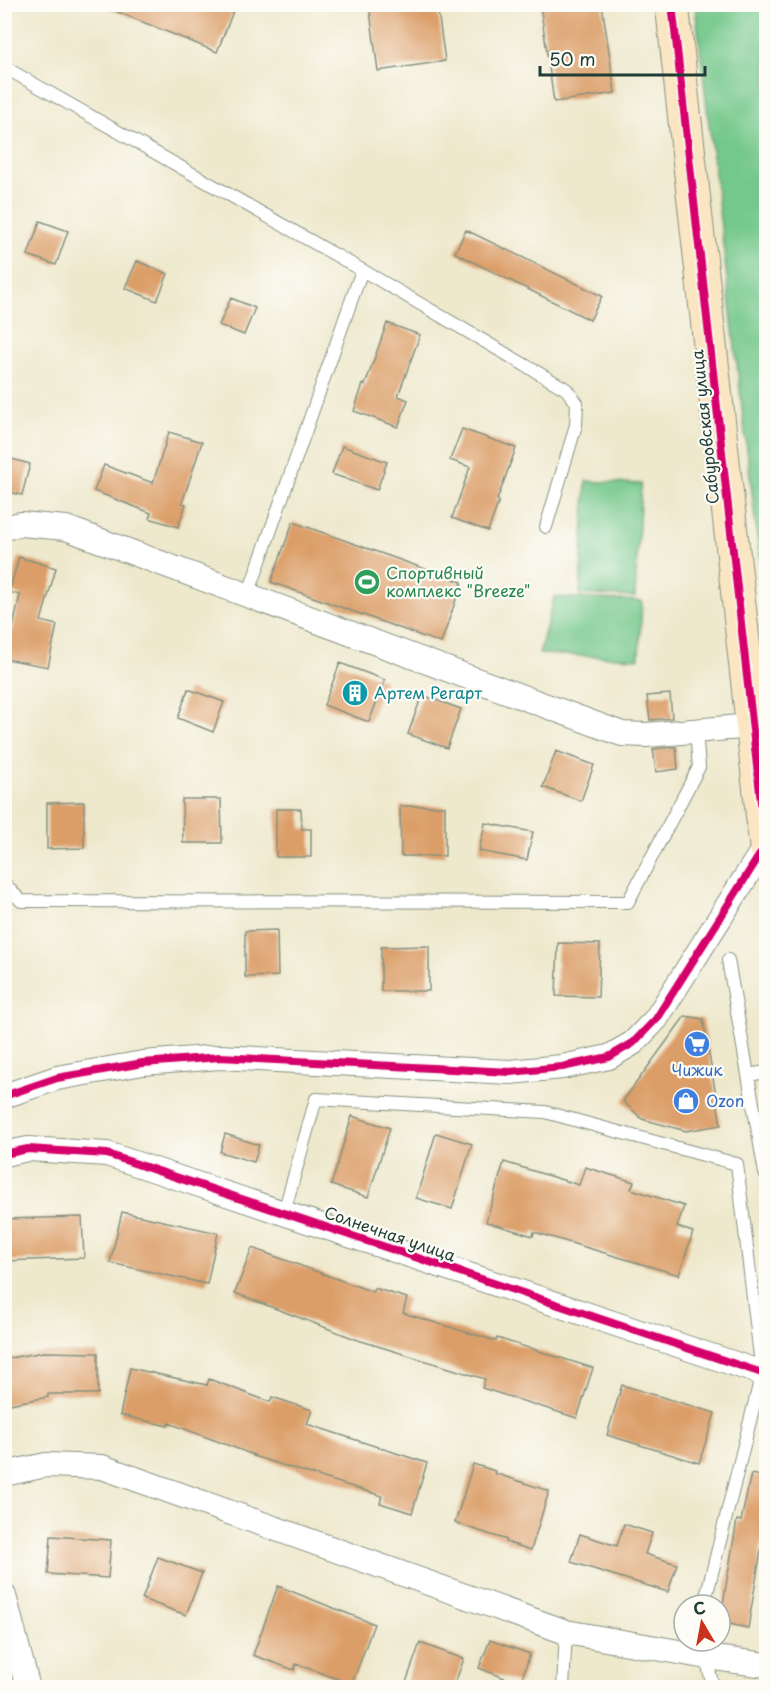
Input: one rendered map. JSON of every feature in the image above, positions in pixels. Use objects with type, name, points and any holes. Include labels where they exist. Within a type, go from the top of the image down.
[{"type":"street","name":"Сабуровская улица","points":[[672,4],[766,846]]},
{"type":"street","points":[[4,528],[21,524],[66,528],[622,734],[646,735],[752,726]]},
{"type":"street","points":[[4,1096],[68,1076],[143,1063],[220,1057],[510,1072],[562,1067],[609,1057],[633,1043],[656,1019],[766,846]]},
{"type":"street","name":"Солнечная улица","points":[[4,1154],[28,1149],[107,1154],[762,1373]]},
{"type":"street","points":[[4,1474],[46,1465],[102,1467],[566,1632],[672,1645]]},
{"type":"street","points":[[4,1596],[28,1688]]},
{"type":"street","points":[[720,1653],[766,1665]]},
{"type":"lane","points":[[4,67],[362,270],[566,389],[576,403],[576,425],[546,527]]},
{"type":"lane","points":[[248,595],[362,270]]},
{"type":"lane","points":[[4,883],[21,901],[628,902],[699,767],[696,731]]},
{"type":"lane","points":[[728,960],[765,1173]]},
{"type":"lane","points":[[748,1075],[766,1072]]},
{"type":"lane","points":[[284,1212],[316,1099],[545,1112],[737,1164],[762,1373],[707,1593]]},
{"type":"lane","points":[[563,1688],[566,1632]]},
{"type":"lane","points":[[706,1653],[713,1688]]},
{"type":"green space","points":[[695,5],[766,5],[766,613]]},
{"type":"green space","points":[[586,481],[641,484],[635,597],[580,594]]},
{"type":"green space","points":[[554,597],[642,601],[639,658],[539,654]]},
{"type":"building","points":[[98,4],[236,4],[217,52]]},
{"type":"building","points":[[369,4],[437,4],[445,61],[378,71]]},
{"type":"building","points":[[540,4],[602,4],[615,93],[554,102]]},
{"type":"building","points":[[40,221],[68,231],[56,265],[28,255]]},
{"type":"building","points":[[466,230],[602,296],[590,320],[455,253]]},
{"type":"building","points":[[137,261],[168,274],[157,301],[125,288]]},
{"type":"building","points":[[231,298],[255,308],[244,335],[219,325]]},
{"type":"building","points":[[387,323],[420,335],[398,396],[408,400],[398,427],[354,411]]},
{"type":"building","points":[[462,429],[516,448],[488,531],[452,518],[470,467],[450,460]]},
{"type":"building","points":[[169,432],[202,442],[182,503],[186,504],[178,527],[149,518],[151,513],[94,491],[104,465],[153,483]]},
{"type":"building","points":[[342,446],[387,462],[377,490],[332,474]]},
{"type":"building","points":[[8,458],[30,464],[22,495],[4,491],[4,472]]},
{"type":"building","name":"Спортивный комплекс \"Breeze\"","points":[[293,522],[462,582],[441,643],[271,582]]},
{"type":"building","points":[[19,557],[56,568],[41,621],[57,625],[48,667],[6,659],[20,595],[9,592]]},
{"type":"building","name":"Артем Регарт","points":[[340,663],[385,680],[369,722],[324,705]]},
{"type":"building","points":[[188,689],[224,702],[213,732],[178,718]]},
{"type":"building","points":[[670,694],[672,718],[650,720],[647,696]]},
{"type":"building","points":[[422,695],[461,709],[447,748],[408,734]]},
{"type":"building","points":[[676,747],[678,769],[656,772],[653,749]]},
{"type":"building","points":[[556,751],[594,765],[581,801],[543,787]]},
{"type":"building","points":[[182,799],[221,799],[222,843],[183,843]]},
{"type":"building","points":[[84,802],[84,848],[47,849],[47,803]]},
{"type":"building","points":[[400,806],[445,806],[445,856],[401,856]]},
{"type":"building","points":[[276,809],[301,809],[302,829],[311,829],[311,857],[276,857]]},
{"type":"building","points":[[485,823],[533,832],[527,860],[479,851]]},
{"type":"building","points":[[277,930],[278,976],[245,977],[245,931]]},
{"type":"building","points":[[558,943],[600,944],[598,997],[556,996]]},
{"type":"building","points":[[429,946],[429,991],[381,991],[381,947]]},
{"type":"building","points":[[685,1016],[703,1019],[721,1125],[686,1131],[642,1119],[623,1101]]},
{"type":"building","points":[[352,1116],[390,1128],[368,1197],[331,1185]]},
{"type":"building","points":[[436,1133],[472,1144],[452,1209],[416,1198]]},
{"type":"building","points":[[225,1134],[259,1145],[254,1162],[220,1152]]},
{"type":"building","points":[[504,1162],[579,1185],[585,1167],[634,1182],[631,1189],[684,1206],[677,1227],[693,1232],[679,1275],[534,1232],[533,1236],[486,1222]]},
{"type":"building","points":[[122,1212],[218,1233],[207,1284],[110,1263]]},
{"type":"building","points":[[82,1217],[84,1258],[4,1261],[4,1219]]},
{"type":"building","points":[[252,1248],[373,1292],[374,1288],[407,1298],[403,1313],[496,1341],[497,1338],[593,1368],[577,1418],[482,1388],[485,1379],[358,1340],[235,1293]]},
{"type":"building","points":[[44,1352],[98,1353],[98,1394],[48,1394],[48,1397],[4,1405],[4,1359]]},
{"type":"building","points":[[130,1368],[207,1385],[209,1379],[270,1402],[272,1397],[312,1410],[307,1424],[427,1463],[412,1513],[380,1503],[382,1496],[253,1456],[169,1423],[168,1426],[120,1415]]},
{"type":"building","points":[[622,1385],[715,1413],[699,1463],[607,1435]]},
{"type":"building","points":[[473,1464],[549,1491],[531,1550],[455,1523]]},
{"type":"building","points":[[751,1474],[766,1477],[766,1520],[748,1628],[732,1625],[732,1593],[725,1593],[737,1520],[741,1521]]},
{"type":"building","points":[[624,1524],[652,1533],[645,1554],[677,1564],[668,1592],[571,1562],[580,1534],[617,1546]]},
{"type":"building","points":[[51,1536],[111,1540],[108,1578],[48,1574]]},
{"type":"building","points":[[158,1557],[202,1573],[186,1615],[142,1599]]},
{"type":"building","points":[[278,1586],[374,1624],[352,1684],[296,1664],[294,1670],[253,1655]]},
{"type":"building","points":[[490,1640],[530,1654],[520,1684],[479,1668]]},
{"type":"building","points":[[420,1643],[464,1659],[453,1688],[404,1688]]},
{"type":"cycle path","points":[[672,4],[766,847]]},
{"type":"cycle path","points":[[4,1096],[57,1078],[143,1063],[220,1057],[510,1072],[562,1067],[609,1057],[633,1043],[656,1019],[766,845]]},
{"type":"cycle path","points":[[4,1154],[28,1149],[107,1154],[762,1373]]},
{"type":"place","name":"Спортивный комплекс \"Breeze\"","points":[[367,582]]},
{"type":"place","name":"Артем Регарт","points":[[355,693]]},
{"type":"place","name":"Чижик","points":[[697,1044]]},
{"type":"place","name":"Ozon","points":[[686,1101]]}]
